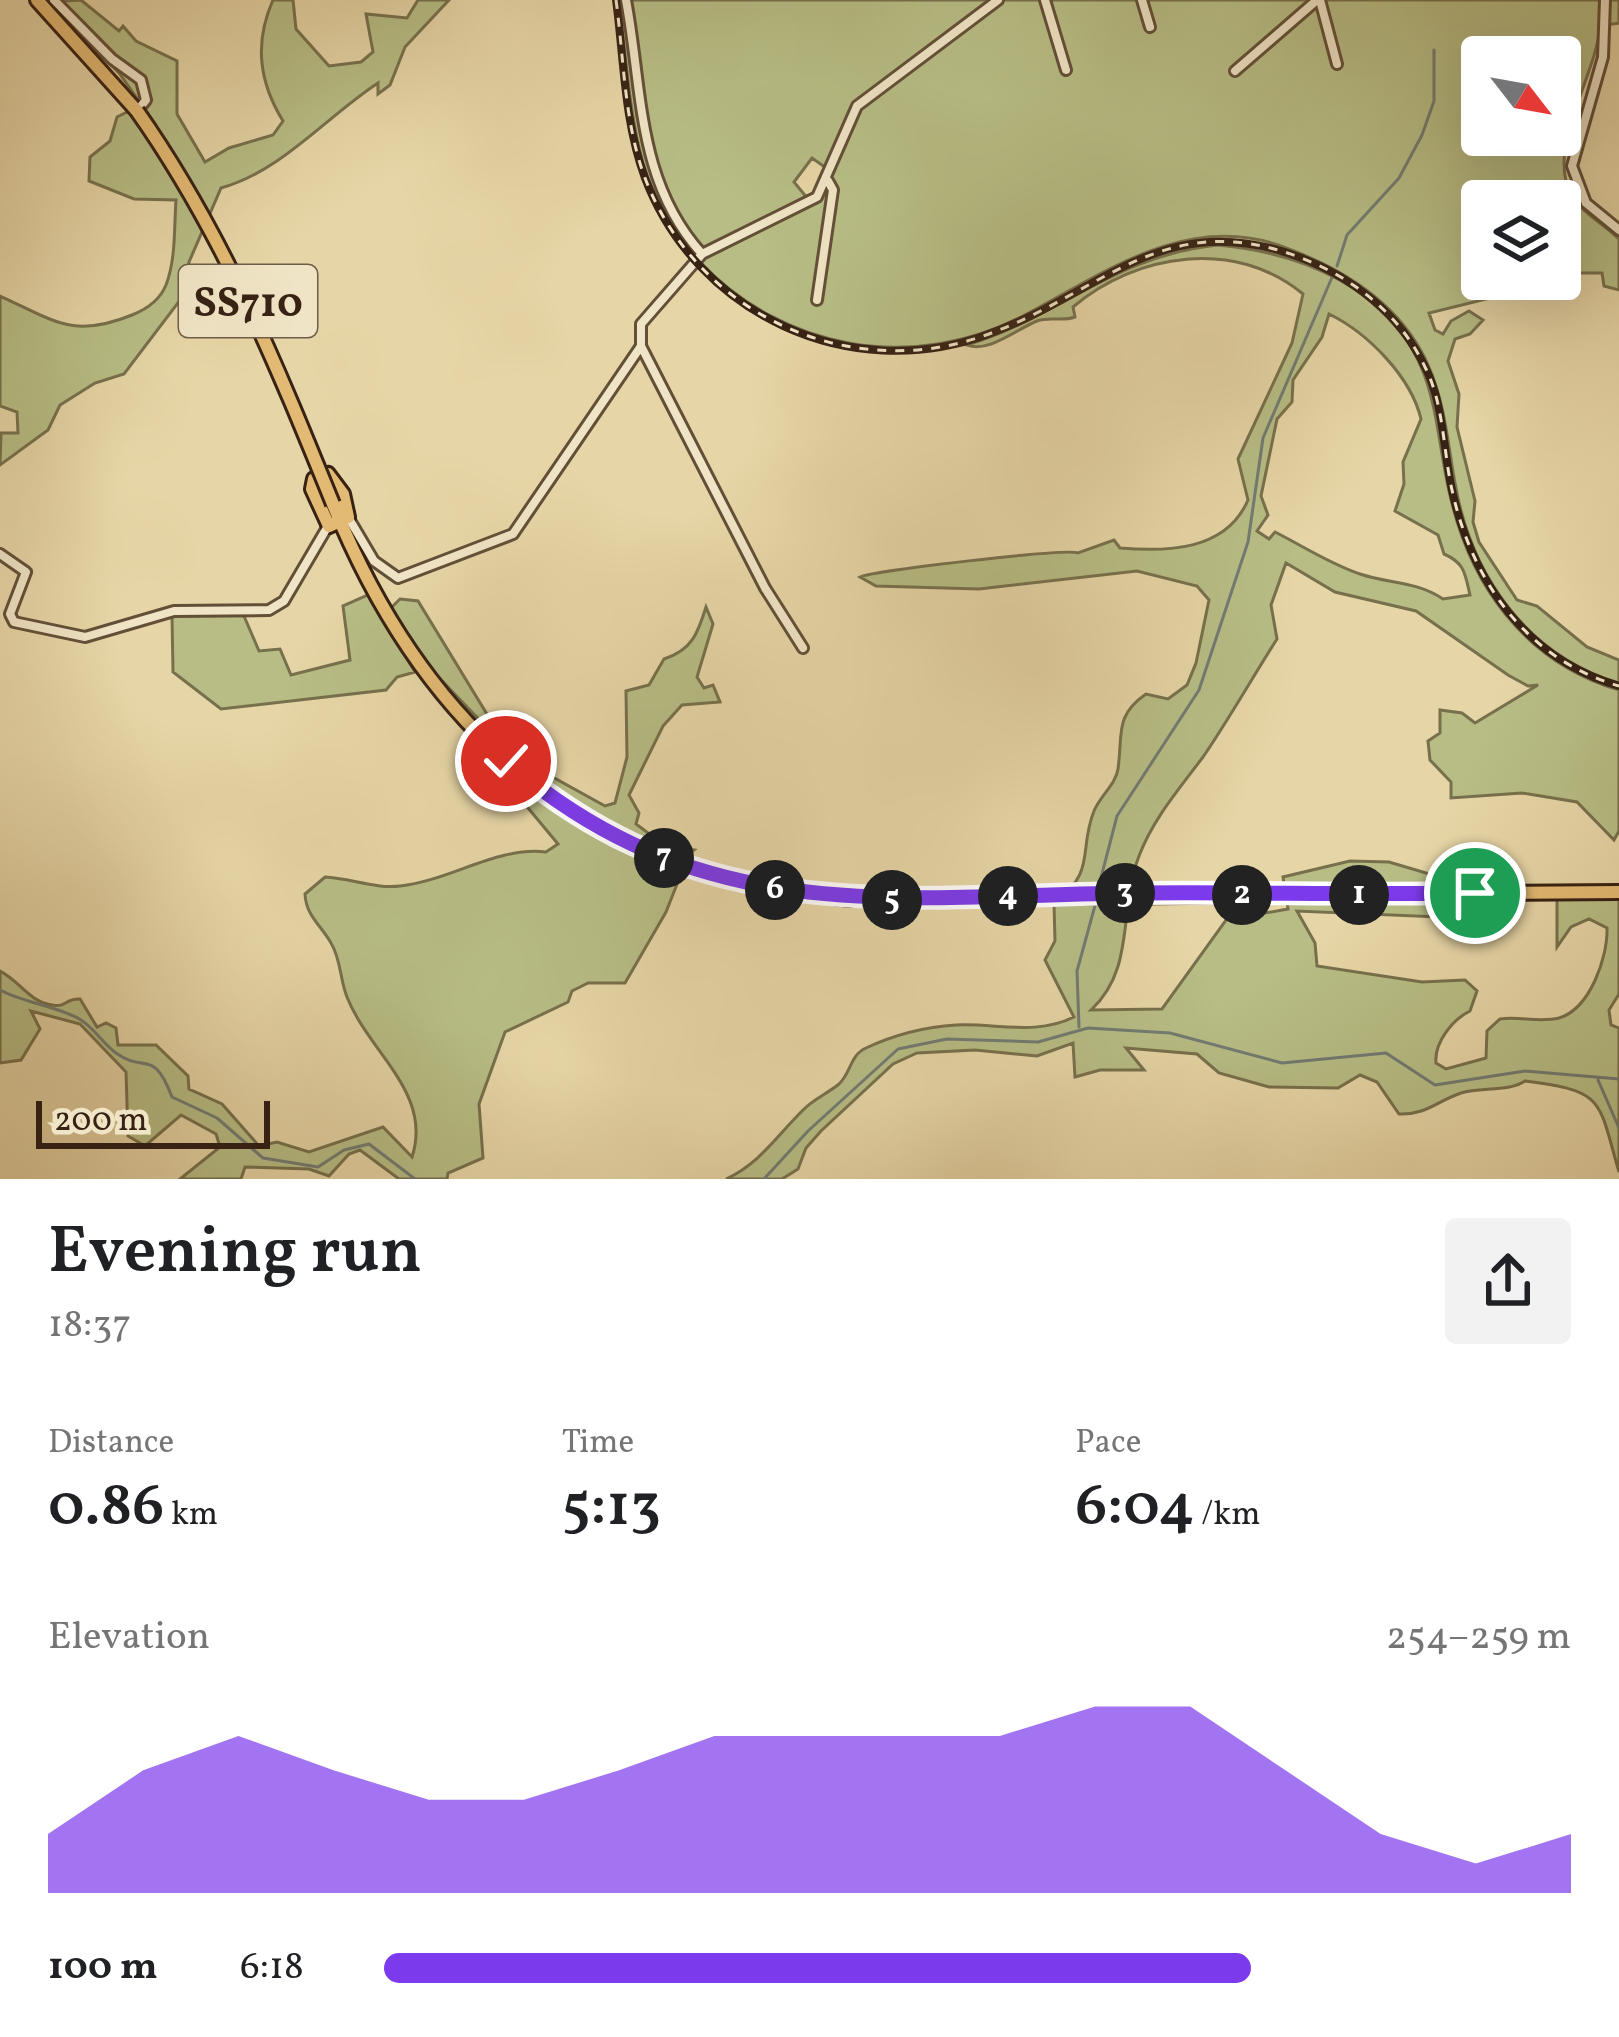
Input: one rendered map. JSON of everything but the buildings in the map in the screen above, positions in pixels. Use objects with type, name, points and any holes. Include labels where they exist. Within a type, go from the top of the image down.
[{"type":"main road","name":"SS710","points":[[37,0],[137,111],[178,169],[235,272],[368,584],[424,673],[484,741],[591,823],[688,869],[754,886],[850,899],[1619,892]]},
{"type":"street","points":[[54,0],[112,59],[141,80],[146,100],[137,111]]},
{"type":"street","points":[[626,0],[644,142],[670,206],[702,254]]},
{"type":"street","points":[[0,554],[26,572],[10,614],[14,622],[85,637],[174,611],[269,610],[284,602],[339,522],[374,561],[398,578],[513,534],[641,346],[644,317],[702,254],[817,197],[828,181],[857,106],[998,0]]},
{"type":"street","points":[[1045,0],[1066,70]]},
{"type":"street","points":[[1142,0],[1150,27]]},
{"type":"street","points":[[1235,71],[1318,0],[1337,64]]},
{"type":"street","points":[[1606,0],[1604,57],[1572,166],[1586,203],[1619,230]]},
{"type":"street","points":[[817,300],[833,190],[828,181]]},
{"type":"street","points":[[641,346],[765,588],[803,648]]},
{"type":"green space","points":[[81,0],[119,31],[123,26],[136,41],[177,61],[177,114],[205,162],[229,148],[273,135],[283,121],[262,62],[263,32],[273,0],[293,0],[296,29],[329,66],[361,62],[373,52],[366,14],[407,18],[418,0],[449,0],[405,47],[390,85],[378,94],[378,83],[284,156],[221,188],[189,262],[184,295],[124,374],[95,383],[60,405],[48,430],[0,465],[1,433],[18,433],[17,412],[0,406],[0,296],[64,324],[94,326],[132,315],[152,303],[163,290],[172,265],[176,200],[134,199],[89,181],[90,157],[110,141],[117,117],[127,112],[153,121],[119,73],[50,2]]},
{"type":"green space","points":[[618,0],[991,0],[859,100],[829,170],[812,158],[794,182],[808,199],[695,255],[656,199],[644,168]]},
{"type":"green space","points":[[1000,0],[1619,0],[1619,23],[1600,26],[1581,93],[1581,36],[1461,36],[1461,156],[1565,156],[1566,180],[1461,180],[1461,300],[1482,300],[1429,313],[1435,330],[1443,334],[1451,321],[1469,311],[1483,320],[1470,334],[1455,339],[1448,361],[1459,394],[1457,427],[1475,501],[1473,522],[1479,542],[1517,600],[1537,606],[1587,647],[1619,660],[1619,683],[1556,653],[1530,632],[1489,579],[1463,517],[1429,367],[1403,324],[1346,277],[1278,245],[1243,237],[1209,237],[1144,253],[981,334],[938,344],[851,343],[809,333],[769,315],[732,291],[698,260],[820,197],[859,107]]},
{"type":"green space","points":[[1581,207],[1619,239],[1619,290],[1604,286],[1602,273],[1581,273]]},
{"type":"green space","points":[[1217,245],[1311,266],[1366,297],[1409,344],[1429,388],[1458,525],[1487,587],[1506,615],[1555,660],[1619,690],[1619,831],[1614,840],[1577,802],[1522,793],[1451,798],[1451,782],[1430,760],[1428,741],[1440,733],[1440,710],[1462,713],[1475,723],[1538,685],[1528,686],[1508,675],[1416,611],[1335,592],[1286,563],[1271,605],[1277,639],[1145,842],[1133,877],[1115,976],[1091,1010],[1162,1009],[1226,920],[1288,909],[1287,901],[1489,899],[1487,919],[1297,911],[1315,943],[1317,966],[1422,982],[1465,980],[1477,991],[1470,1011],[1441,1040],[1436,1063],[1446,1069],[1486,1058],[1487,1031],[1500,1019],[1559,1018],[1580,1004],[1600,967],[1607,928],[1589,919],[1571,927],[1557,947],[1557,899],[1619,899],[1619,994],[1609,1010],[1611,1025],[1619,1028],[1619,1172],[1601,1114],[1585,1095],[1571,1089],[1525,1081],[1461,1093],[1424,1110],[1399,1114],[1377,1082],[1360,1075],[1338,1088],[1269,1087],[1219,1073],[1197,1054],[1126,1048],[1144,1070],[1100,1070],[1075,1077],[1073,1043],[1037,1056],[975,1050],[917,1053],[893,1064],[821,1131],[806,1148],[798,1169],[782,1179],[726,1179],[758,1157],[806,1107],[839,1084],[866,1048],[932,1027],[1031,1027],[1074,1017],[1045,960],[1055,941],[1054,903],[1081,871],[1094,811],[1117,774],[1124,718],[1146,694],[1168,699],[1187,685],[1209,600],[1197,586],[1137,571],[979,589],[876,586],[860,577],[969,561],[1078,553],[1114,540],[1120,548],[1175,548],[1210,539],[1238,517],[1248,500],[1238,459],[1292,343],[1303,294],[1276,276],[1217,259],[1156,264],[1098,289],[1073,307],[1075,317],[1042,320],[993,343],[967,345],[1031,319],[1116,274],[1179,252]],"holes":[[[1329,314],[1398,372],[1421,419],[1403,462],[1404,484],[1395,511],[1438,535],[1444,554],[1463,570],[1470,595],[1443,599],[1423,589],[1349,570],[1275,532],[1269,539],[1257,531],[1268,515],[1261,496],[1277,419],[1292,402],[1293,380],[1322,337]]]},
{"type":"green space","points":[[368,595],[415,672],[397,677],[386,690],[221,709],[173,672],[172,616],[207,611],[244,616],[259,651],[280,649],[291,675],[350,660],[343,606]]},
{"type":"green space","points":[[400,599],[418,601],[510,752],[425,663],[391,608]]},
{"type":"green space","points":[[706,607],[713,624],[697,677],[704,688],[713,685],[720,702],[682,705],[663,726],[629,795],[639,813],[636,824],[664,845],[694,850],[682,859],[594,818],[524,770],[547,774],[605,806],[615,803],[627,757],[626,691],[649,685],[664,659],[697,633]]},
{"type":"green space","points":[[514,775],[589,827],[681,874],[666,912],[625,983],[588,983],[572,991],[568,1002],[505,1032],[479,1104],[483,1158],[448,1173],[447,1179],[399,1179],[360,1150],[349,1154],[329,1176],[309,1169],[245,1167],[241,1179],[180,1179],[220,1147],[216,1134],[181,1115],[145,1146],[128,1136],[126,1072],[80,1024],[31,1011],[40,1029],[21,1060],[0,1063],[0,971],[44,1003],[61,1005],[80,999],[97,1027],[106,1023],[116,1028],[118,1045],[156,1045],[188,1076],[189,1089],[222,1104],[259,1146],[277,1142],[309,1152],[383,1127],[412,1157],[416,1134],[406,1093],[357,1017],[334,949],[311,914],[305,894],[325,877],[400,886],[510,854],[546,852],[558,844],[504,779]]},
{"type":"green space","points":[[1350,861],[1389,862],[1443,878],[1447,889],[1285,891],[1283,877]]},
{"type":"waterway","points":[[1337,266],[1347,235],[1399,178],[1422,135],[1434,101],[1434,50]]},
{"type":"waterway","points":[[1097,893],[1117,816],[1199,690],[1248,542],[1263,438],[1333,275]]},
{"type":"waterway","points":[[1079,1027],[1077,971],[1096,902]]},
{"type":"waterway","points":[[0,990],[81,1020],[116,1053],[154,1067],[172,1097],[217,1118],[263,1158],[318,1167],[344,1150],[369,1144],[415,1179]]},
{"type":"waterway","points":[[764,1179],[808,1131],[898,1049],[947,1039],[1038,1042],[1088,1028],[1170,1033],[1282,1063],[1386,1053],[1435,1085],[1525,1071],[1619,1079]]},
{"type":"waterway","points":[[1598,1080],[1619,1128]]},
{"type":"railway","points":[[616,0],[633,135],[645,178],[669,226],[701,267],[740,301],[784,326],[832,343],[883,350],[934,348],[1027,318],[1171,248],[1209,242],[1251,244],[1299,257],[1356,287],[1402,330],[1425,367],[1436,396],[1461,523],[1489,585],[1508,612],[1556,657],[1619,686]]},
{"type":"route","points":[[506,761],[591,823],[688,869],[816,896],[888,900],[1142,893],[1475,893]]}]
